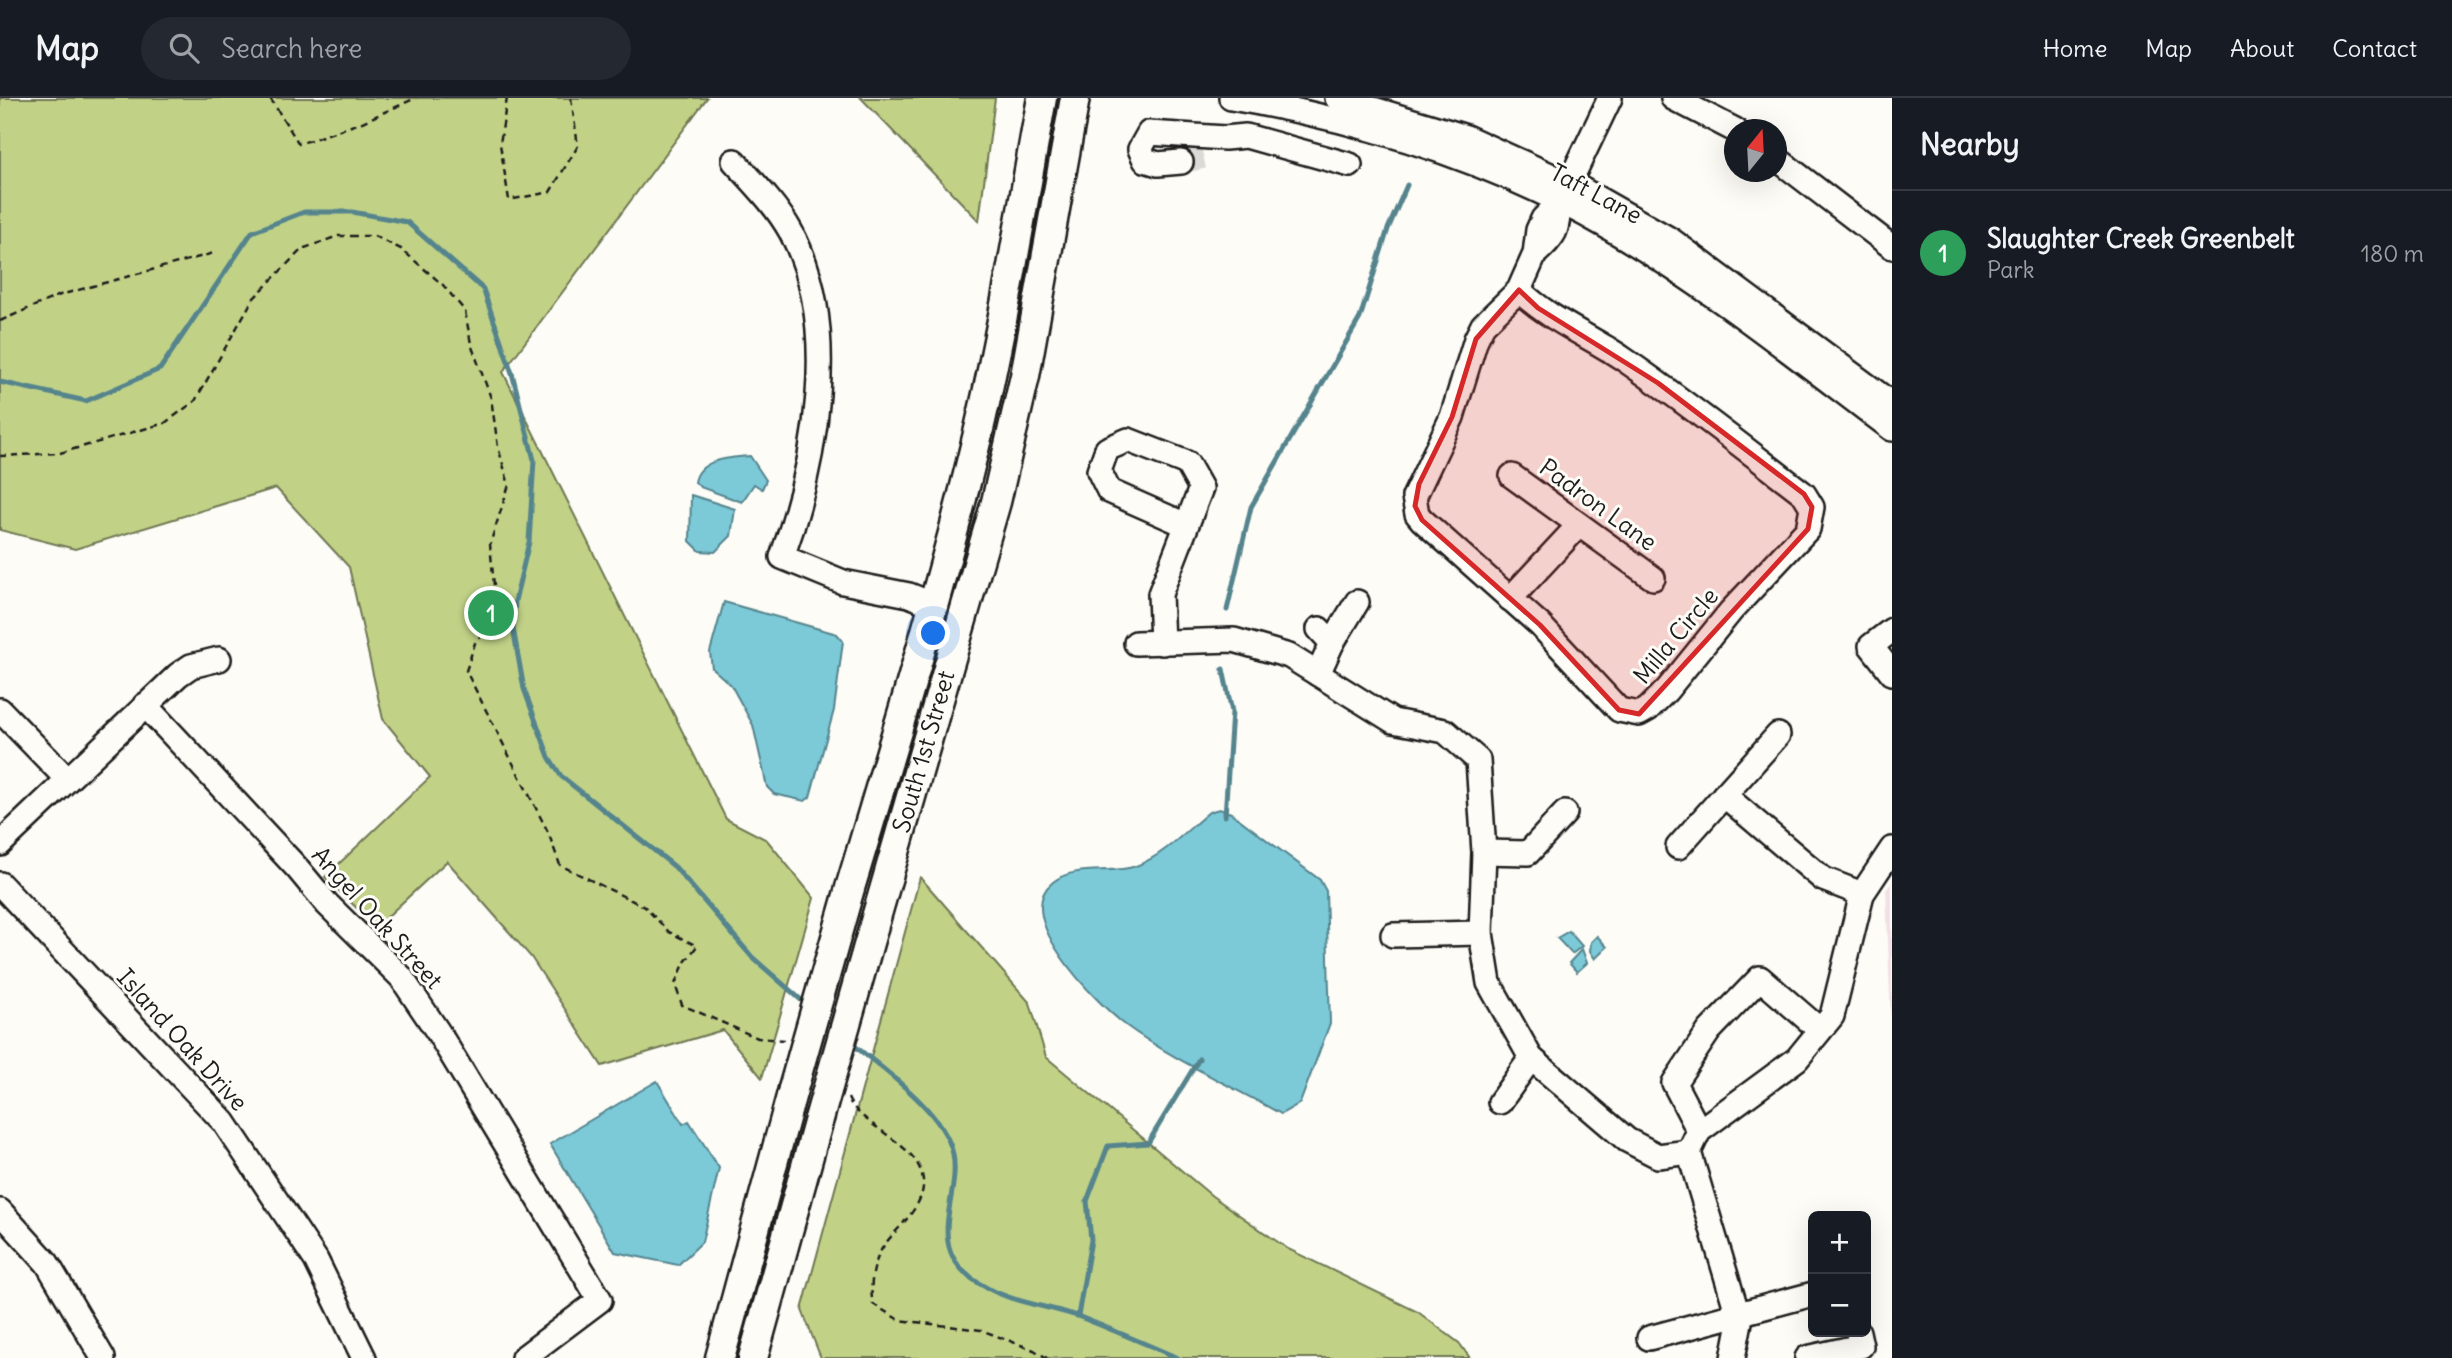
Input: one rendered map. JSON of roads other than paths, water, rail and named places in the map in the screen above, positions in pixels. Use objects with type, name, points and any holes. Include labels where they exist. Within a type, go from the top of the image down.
[{"type":"main road","name":"South 1st Street","points":[[720,1358],[850,888],[934,605],[981,422],[1042,98]]},
{"type":"main road","name":"South 1st Street","points":[[753,1358],[876,918],[964,620],[1025,376],[1075,98]]},
{"type":"main road","points":[[934,605],[964,620]]},
{"type":"street","name":"Taft Lane","points":[[1231,98],[1363,126],[1410,141],[1564,193],[1671,240],[1892,404]]},
{"type":"street","name":"Taft Lane","points":[[1337,98],[1466,137],[1564,193],[1603,225],[1710,292],[1892,429]]},
{"type":"street","name":"Milla Circle","points":[[1519,290],[1538,309],[1602,345],[1658,383],[1804,494],[1812,507],[1808,529],[1726,616],[1667,690],[1639,714],[1619,710],[1555,640],[1422,520],[1417,514],[1414,497],[1452,418],[1476,339],[1483,325],[1519,290],[1535,254],[1553,237],[1558,228],[1564,193],[1610,98]]},
{"type":"street","points":[[1673,98],[1724,124]]},
{"type":"street","points":[[1181,162],[1158,164],[1145,160],[1140,149],[1149,132],[1255,138],[1343,166],[1350,165]]},
{"type":"street","points":[[1212,155],[1226,147],[1230,138]]},
{"type":"street","points":[[734,161],[771,200],[792,234],[806,270],[815,307],[819,375],[815,415],[802,493],[782,557],[843,582],[909,595],[934,605]]},
{"type":"street","points":[[1787,166],[1892,247]]},
{"type":"street","name":"Padron Lane","points":[[1512,476],[1653,578]]},
{"type":"street","points":[[1162,643],[1160,594],[1186,525]]},
{"type":"street","points":[[1510,599],[1579,525]]},
{"type":"street","points":[[1318,674],[1326,636],[1357,602]]},
{"type":"street","points":[[1892,629],[1871,646],[1892,673]]},
{"type":"street","points":[[1136,643],[1234,640],[1289,656],[1394,721],[1445,731],[1478,760],[1484,852],[1481,933],[1489,983],[1531,1058],[1628,1140],[1658,1156],[1689,1152]]},
{"type":"street","points":[[0,844],[145,705],[191,666],[219,659]]},
{"type":"street","name":"Angel Oak Street","points":[[145,705],[298,869],[327,904],[401,977],[438,1032],[600,1300],[523,1358]]},
{"type":"street","points":[[0,710],[67,779]]},
{"type":"street","points":[[1678,847],[1778,735]]},
{"type":"street","points":[[1724,795],[1822,879],[1862,894]]},
{"type":"street","points":[[1484,852],[1528,853],[1565,813]]},
{"type":"street","points":[[1736,1357],[1740,1322],[1689,1152],[1699,1131],[1797,1059],[1832,1016],[1862,894],[1892,849]]},
{"type":"street","name":"Island Oak Drive","points":[[0,884],[224,1122],[316,1260],[363,1358]]},
{"type":"street","points":[[1393,935],[1481,933]]},
{"type":"street","points":[[1699,1131],[1674,1083],[1709,1031],[1760,978],[1820,1030]]},
{"type":"street","points":[[1500,1102],[1531,1058]]},
{"type":"street","points":[[0,1211],[47,1263],[103,1358]]},
{"type":"street","points":[[1649,1338],[1808,1295]]},
{"type":"street","points":[[1807,1358],[1861,1346],[1859,1337]]},
{"type":"water","points":[[750,456],[766,480],[762,489],[754,484],[742,502],[700,487],[695,482],[698,474],[709,464]]},
{"type":"water","points":[[691,495],[735,509],[731,536],[715,552],[700,551],[690,541]]},
{"type":"water","points":[[724,602],[837,634],[843,641],[834,710],[810,797],[805,801],[774,794],[767,787],[753,725],[731,685],[712,668],[710,652]]},
{"type":"water","points":[[1219,809],[1231,813],[1320,880],[1326,891],[1330,1023],[1300,1103],[1281,1114],[1180,1060],[1124,1024],[1095,997],[1062,958],[1049,936],[1042,915],[1043,897],[1053,882],[1072,873],[1126,869],[1146,862],[1209,812]]},
{"type":"water","points":[[1569,931],[1582,946],[1572,954],[1557,938]]},
{"type":"water","points":[[1597,936],[1607,947],[1595,959],[1590,951],[1591,942]]},
{"type":"water","points":[[1582,949],[1587,963],[1577,972],[1569,963]]},
{"type":"water","points":[[657,1081],[683,1124],[689,1121],[719,1168],[702,1242],[678,1265],[615,1252],[550,1144]]},
{"type":"waterway","points":[[1227,610],[1251,507],[1360,318],[1388,229],[1407,185]]},
{"type":"waterway","points":[[0,382],[86,401],[160,369],[252,232],[304,212],[352,212],[407,222],[483,289],[512,373],[534,460],[529,542],[515,601],[513,628],[524,689],[549,757],[561,776],[675,867],[752,957],[808,1006]]},
{"type":"waterway","points":[[1223,669],[1232,712],[1225,816]]},
{"type":"waterway","points":[[850,1042],[910,1092],[938,1122],[947,1138],[953,1154],[954,1170],[947,1235],[957,1264],[971,1278],[997,1293],[1080,1317],[1178,1358]]},
{"type":"waterway","points":[[1078,1316],[1091,1240],[1087,1201],[1108,1146],[1148,1143],[1199,1059]]},
{"type":"tunnel","points":[[1181,162],[1212,155]]},
{"type":"place","name":"Slaughter Creek Greenbelt","points":[[491,613]]}]
